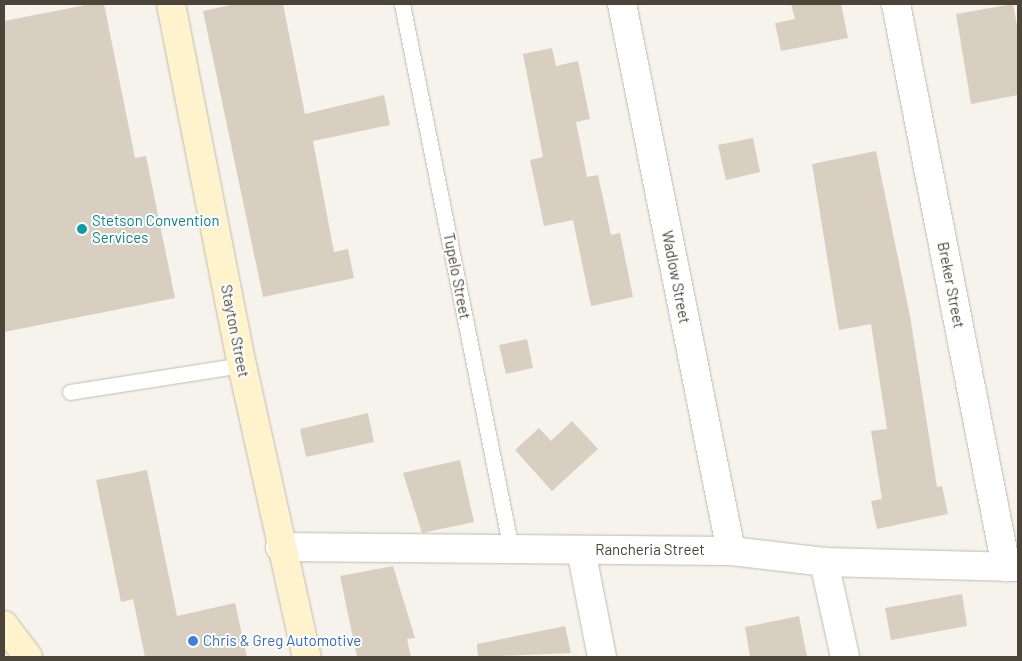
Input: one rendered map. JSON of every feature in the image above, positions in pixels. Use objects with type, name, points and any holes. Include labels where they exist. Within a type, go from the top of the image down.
[{"type":"street","name":"Stayton Street","points":[[171,4],[242,365],[280,547],[307,657]]},
{"type":"street","name":"Wadlow Street","points":[[622,4],[731,551]]},
{"type":"street","name":"Breker Street","points":[[896,4],[1012,567]]},
{"type":"street","name":"Rancheria Street","points":[[280,547],[731,551],[824,562],[1012,567]]},
{"type":"street","points":[[581,550],[602,657]]},
{"type":"street","points":[[824,562],[845,657]]},
{"type":"street","points":[[4,625],[28,657]]},
{"type":"lane","name":"Tupelo Street","points":[[402,4],[511,549]]},
{"type":"lane","points":[[70,392],[242,365]]},
{"type":"building","name":"Stetson Convention Services","points":[[91,4],[104,4],[135,158],[146,156],[175,298],[4,332],[4,21]]},
{"type":"building","points":[[235,4],[283,4],[305,114],[384,95],[390,125],[313,141],[334,252],[348,249],[354,278],[263,297],[203,11]]},
{"type":"building","points":[[791,4],[841,4],[848,38],[781,51],[775,23],[795,19]]},
{"type":"building","points":[[1013,4],[1018,31],[1018,95],[971,104],[956,14]]},
{"type":"building","points":[[552,48],[556,66],[578,61],[590,119],[576,122],[587,177],[598,175],[611,235],[620,233],[633,297],[591,306],[573,220],[544,226],[530,160],[543,157],[523,54]]},
{"type":"building","points":[[753,138],[760,172],[726,180],[718,145]]},
{"type":"building","points":[[876,151],[910,316],[937,487],[942,486],[948,514],[877,529],[871,501],[882,499],[871,431],[887,429],[871,324],[839,330],[812,164]]},
{"type":"building","points":[[527,339],[533,368],[506,374],[499,345]]},
{"type":"building","points":[[368,413],[374,442],[306,457],[300,429]]},
{"type":"building","points":[[572,421],[598,449],[552,491],[515,450],[539,428],[551,441]]},
{"type":"building","points":[[460,460],[474,522],[422,533],[403,473]]},
{"type":"building","points":[[147,470],[177,616],[235,603],[247,657],[145,657],[133,599],[121,602],[96,480]]},
{"type":"building","points":[[393,566],[415,638],[407,639],[411,657],[357,657],[340,576]]},
{"type":"building","points":[[962,594],[967,626],[891,640],[885,608]]},
{"type":"building","points":[[799,616],[807,657],[750,657],[745,627]]},
{"type":"building","points":[[565,626],[571,653],[478,657],[477,644]]},
{"type":"place","name":"Stetson Convention Services","points":[[82,229]]},
{"type":"place","name":"Chris & Greg Automotive","points":[[193,641]]}]
